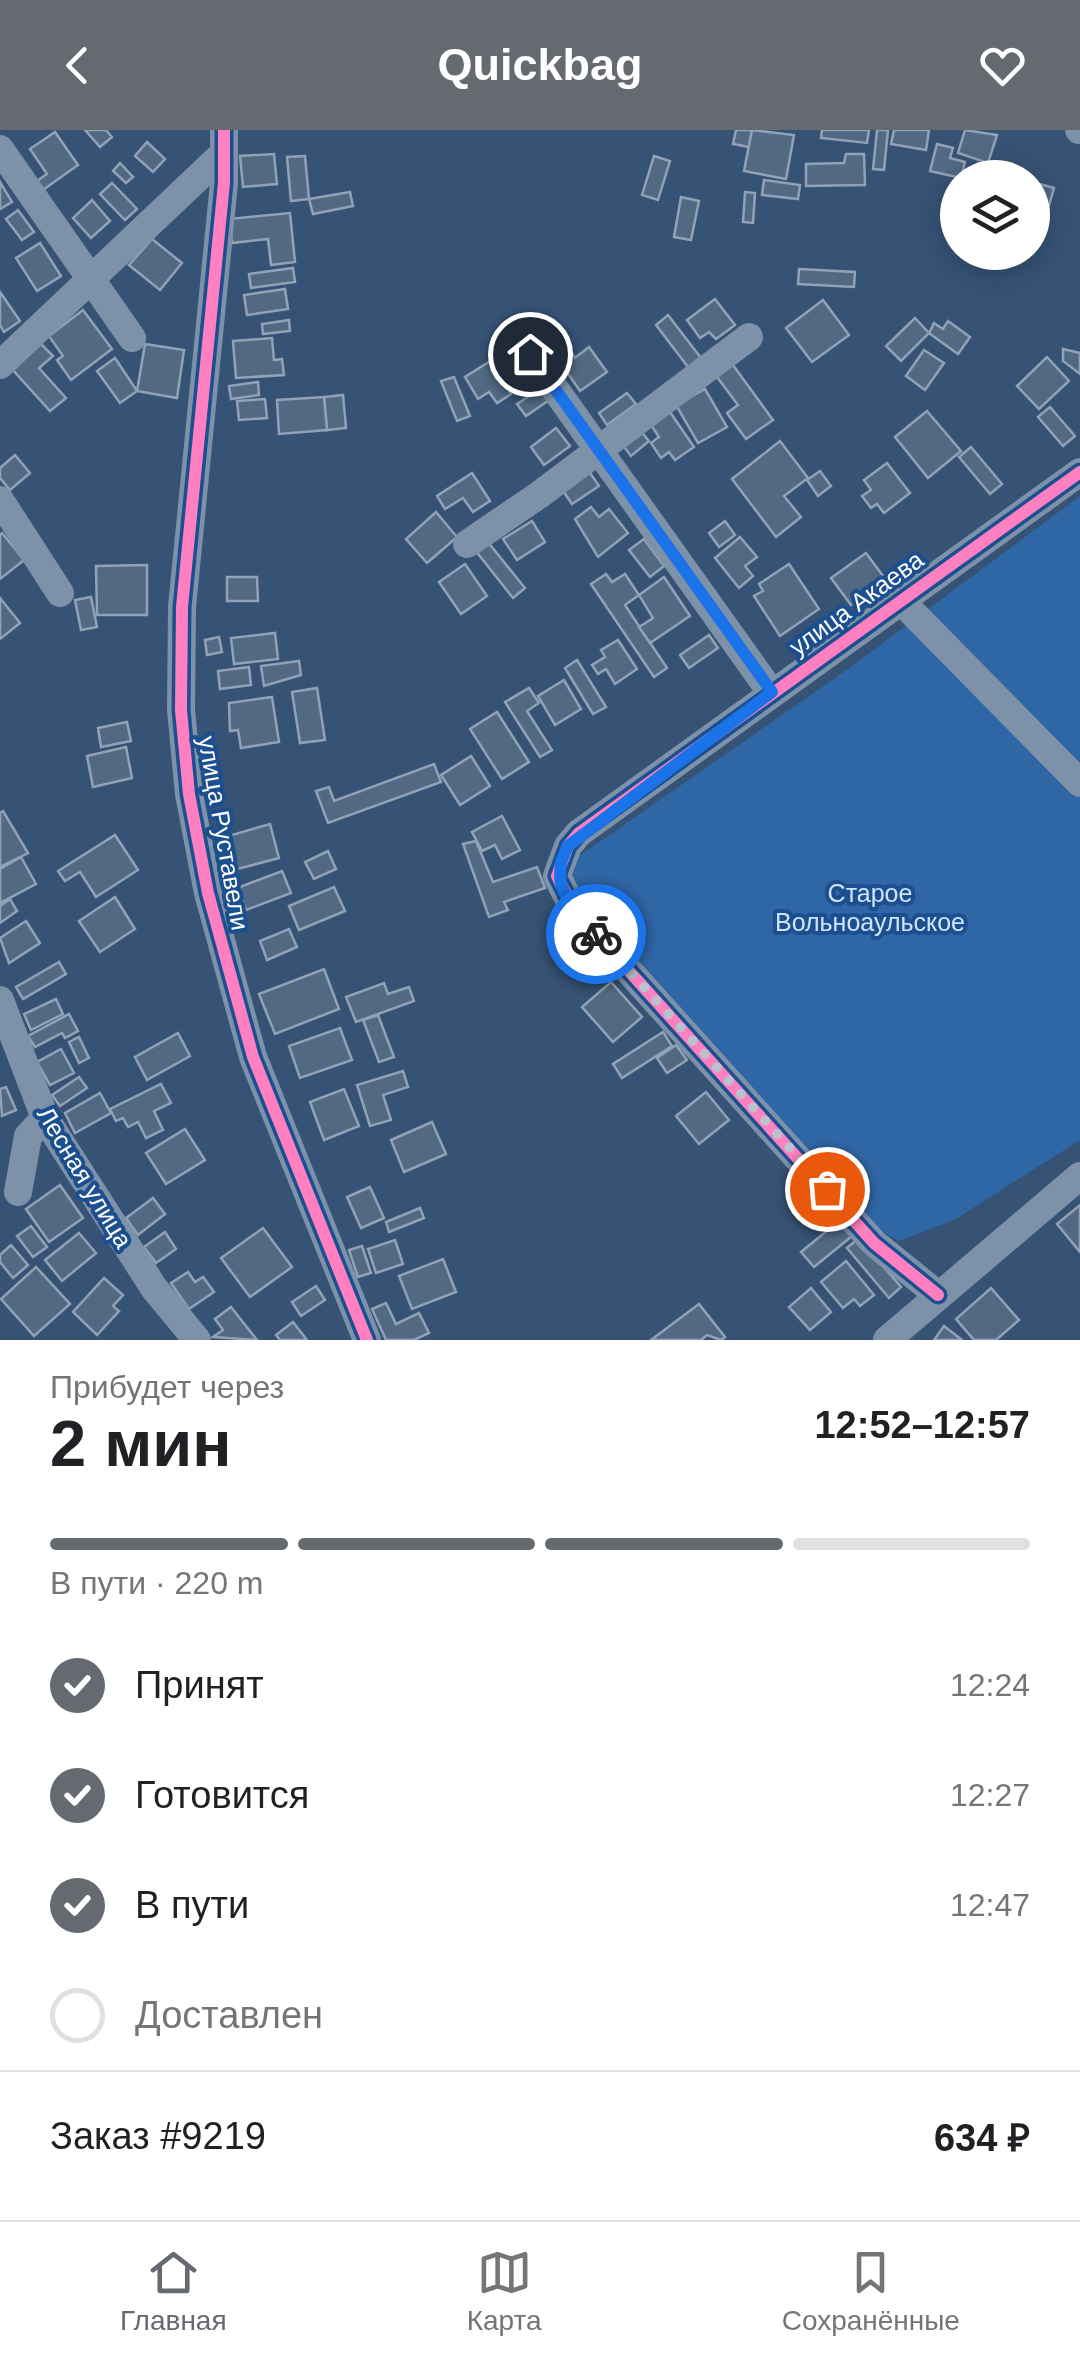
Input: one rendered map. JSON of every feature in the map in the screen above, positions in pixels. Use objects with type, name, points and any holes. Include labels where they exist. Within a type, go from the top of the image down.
[{"type":"street","points":[[0,365],[90,282],[224,141]]},
{"type":"street","name":"улица Руставели","points":[[224,141],[182,607],[181,710],[188,794],[208,893],[253,1056],[367,1340]]},
{"type":"street","points":[[0,149],[132,338]]},
{"type":"street","points":[[467,544],[749,336]]},
{"type":"street","points":[[530,354],[772,692]]},
{"type":"street","name":"улица Акаева","points":[[938,1295],[874,1243],[574,910],[557,876],[560,860],[579,833],[1080,472]]},
{"type":"street","points":[[0,500],[60,593]]},
{"type":"street","points":[[901,600],[1080,783]]},
{"type":"street","name":"Лесная улица","points":[[0,1000],[45,1118],[154,1288],[197,1340]]},
{"type":"street","points":[[18,1192],[28,1136],[45,1118]]},
{"type":"street","points":[[888,1340],[1080,1176]]},
{"type":"green space","name":"Старое Вольноаульское","points":[[1080,496],[1080,1140],[954,1220],[899,1241],[879,1230],[570,885],[579,856],[848,669]]},
{"type":"building","points":[[85,130],[106,130],[112,137],[100,147]]},
{"type":"building","points":[[736,130],[752,130],[749,147],[733,144]]},
{"type":"building","points":[[752,130],[794,135],[786,179],[744,171]]},
{"type":"building","points":[[822,130],[869,130],[867,143],[821,138]]},
{"type":"building","points":[[877,130],[888,130],[884,170],[873,169]]},
{"type":"building","points":[[894,130],[929,130],[926,150],[891,144]]},
{"type":"building","points":[[965,130],[997,135],[989,160],[958,153]]},
{"type":"building","points":[[55,132],[78,165],[40,192],[34,183],[47,174],[30,149]]},
{"type":"building","points":[[147,142],[165,159],[153,172],[135,156]]},
{"type":"building","points":[[937,144],[953,148],[950,158],[958,160],[940,160],[940,173],[930,171]]},
{"type":"building","points":[[274,154],[277,184],[243,187],[240,156]]},
{"type":"building","points":[[846,154],[864,154],[865,185],[806,186],[806,164],[844,163]]},
{"type":"building","points":[[305,156],[309,199],[291,201],[287,157]]},
{"type":"building","points":[[654,156],[670,161],[658,200],[642,195]]},
{"type":"building","points":[[120,163],[133,177],[126,183],[113,171]]},
{"type":"building","points":[[764,180],[800,185],[798,199],[762,195]]},
{"type":"building","points":[[0,182],[12,202],[0,209]]},
{"type":"building","points":[[112,183],[137,209],[125,220],[100,194]]},
{"type":"building","points":[[350,192],[353,206],[313,214],[309,199]]},
{"type":"building","points":[[745,192],[755,193],[753,223],[743,222]]},
{"type":"building","points":[[681,197],[699,201],[691,240],[674,237]]},
{"type":"building","points":[[92,200],[110,221],[91,238],[73,218]]},
{"type":"building","points":[[18,210],[34,232],[22,240],[6,219]]},
{"type":"building","points":[[290,213],[295,262],[271,265],[268,239],[232,243],[229,219]]},
{"type":"building","points":[[152,239],[182,263],[160,290],[129,265]]},
{"type":"building","points":[[40,243],[61,276],[37,291],[16,258]]},
{"type":"building","points":[[293,268],[295,282],[251,288],[249,274]]},
{"type":"building","points":[[799,269],[855,272],[854,287],[798,284]]},
{"type":"building","points":[[285,289],[288,309],[247,315],[244,295]]},
{"type":"building","points":[[0,292],[20,321],[4,332],[0,325]]},
{"type":"building","points":[[715,299],[735,325],[716,339],[709,332],[700,338],[687,320]]},
{"type":"building","points":[[823,300],[849,335],[812,362],[786,328]]},
{"type":"building","points":[[83,310],[112,349],[71,380],[57,360],[63,356],[49,336]]},
{"type":"building","points":[[668,315],[701,358],[688,367],[656,325]]},
{"type":"building","points":[[915,318],[929,333],[901,361],[886,346]]},
{"type":"building","points":[[289,320],[290,331],[263,334],[262,324]]},
{"type":"building","points":[[948,321],[970,337],[958,354],[929,333],[934,323],[943,329]]},
{"type":"building","points":[[272,338],[274,360],[282,359],[284,375],[236,378],[233,341]]},
{"type":"building","points":[[40,343],[53,356],[39,368],[66,398],[50,411],[12,369]]},
{"type":"building","points":[[145,344],[184,350],[177,398],[137,391]]},
{"type":"building","points":[[589,347],[607,372],[580,391],[558,359],[570,350],[575,358]]},
{"type":"building","points":[[1063,349],[1080,353],[1080,374],[1063,361]]},
{"type":"building","points":[[924,350],[944,363],[925,390],[906,376]]},
{"type":"building","points":[[503,353],[518,378],[506,386],[511,394],[497,403],[489,392],[478,399],[465,377]]},
{"type":"building","points":[[1047,357],[1069,381],[1039,409],[1017,386]]},
{"type":"building","points":[[115,358],[137,391],[120,403],[97,371]]},
{"type":"building","points":[[730,361],[773,420],[746,439],[727,413],[738,405],[714,373]]},
{"type":"building","points":[[454,377],[470,416],[457,421],[441,381]]},
{"type":"building","points":[[258,382],[259,395],[231,399],[229,386]]},
{"type":"building","points":[[540,389],[548,401],[526,416],[517,404]]},
{"type":"building","points":[[705,389],[727,427],[698,443],[676,405]]},
{"type":"building","points":[[627,393],[636,404],[607,425],[599,413]]},
{"type":"building","points":[[343,395],[346,428],[327,430],[324,397]]},
{"type":"building","points":[[324,397],[327,430],[279,434],[277,400]]},
{"type":"building","points":[[265,399],[267,418],[239,420],[237,401]]},
{"type":"building","points":[[1050,407],[1075,436],[1063,446],[1038,417]]},
{"type":"building","points":[[927,411],[961,451],[928,478],[895,437]]},
{"type":"building","points":[[670,412],[694,447],[675,460],[669,452],[661,458],[651,443],[659,437],[651,425]]},
{"type":"building","points":[[556,428],[570,446],[544,465],[531,447]]},
{"type":"building","points":[[640,430],[649,441],[631,456],[622,444]]},
{"type":"building","points":[[780,441],[808,478],[784,496],[801,517],[776,537],[732,479]]},
{"type":"building","points":[[971,447],[1002,484],[990,494],[959,457]]},
{"type":"building","points":[[15,455],[30,473],[10,490],[0,478],[0,468]]},
{"type":"building","points":[[887,463],[910,493],[884,513],[877,504],[871,508],[862,496],[871,490],[864,480]]},
{"type":"building","points":[[588,470],[599,486],[572,504],[561,488]]},
{"type":"building","points":[[820,471],[831,486],[818,496],[807,480]]},
{"type":"building","points":[[472,473],[490,501],[473,512],[463,498],[445,509],[437,496]]},
{"type":"building","points":[[591,507],[599,517],[609,509],[628,533],[598,557],[575,519]]},
{"type":"building","points":[[436,512],[457,537],[427,563],[406,539]]},
{"type":"building","points":[[532,521],[545,542],[517,560],[503,539]]},
{"type":"building","points":[[725,521],[735,535],[719,547],[709,533]]},
{"type":"building","points":[[0,535],[24,560],[0,579]]},
{"type":"building","points":[[740,537],[757,557],[745,566],[753,576],[739,588],[715,558]]},
{"type":"building","points":[[644,539],[664,566],[650,577],[629,550]]},
{"type":"building","points":[[487,541],[525,588],[513,598],[475,550]]},
{"type":"building","points":[[866,553],[886,580],[851,605],[831,578]]},
{"type":"building","points":[[465,564],[487,596],[461,614],[439,582]]},
{"type":"building","points":[[789,564],[819,609],[780,636],[754,596],[763,591],[759,584]]},
{"type":"building","points":[[147,565],[147,615],[97,615],[96,566]]},
{"type":"building","points":[[606,574],[612,582],[625,574],[639,595],[625,605],[667,668],[654,677],[591,584]]},
{"type":"building","points":[[227,577],[257,577],[258,601],[227,601]]},
{"type":"building","points":[[664,577],[690,616],[650,643],[639,627],[653,618],[639,595]]},
{"type":"building","points":[[91,597],[97,627],[81,630],[75,600]]},
{"type":"building","points":[[0,598],[20,623],[0,639]]},
{"type":"building","points":[[275,633],[278,659],[234,664],[231,638]]},
{"type":"building","points":[[709,635],[718,648],[689,668],[680,655]]},
{"type":"building","points":[[219,637],[222,652],[207,655],[205,640]]},
{"type":"building","points":[[618,640],[637,669],[615,684],[606,669],[598,674],[592,665],[605,657],[601,650]]},
{"type":"building","points":[[577,660],[606,707],[593,714],[565,668]]},
{"type":"building","points":[[299,661],[301,675],[264,686],[261,666]]},
{"type":"building","points":[[249,667],[251,685],[220,689],[218,671]]},
{"type":"building","points":[[564,680],[581,709],[555,725],[538,696]]},
{"type":"building","points":[[317,688],[325,740],[300,743],[292,692]]},
{"type":"building","points":[[529,688],[539,703],[527,711],[552,750],[540,757],[505,702]]},
{"type":"building","points":[[272,697],[279,742],[241,748],[238,730],[230,731],[229,703]]},
{"type":"building","points":[[497,712],[529,762],[502,779],[470,729]]},
{"type":"building","points":[[127,722],[131,741],[101,747],[98,728]]},
{"type":"building","points":[[126,747],[132,778],[93,787],[87,756]]},
{"type":"building","points":[[471,756],[490,786],[460,805],[441,775]]},
{"type":"building","points":[[434,764],[441,782],[328,823],[316,791],[329,787],[334,801]]},
{"type":"building","points":[[3,811],[28,853],[0,867],[0,813]]},
{"type":"building","points":[[502,816],[520,850],[502,859],[495,845],[482,851],[472,832]]},
{"type":"building","points":[[270,824],[279,858],[234,870],[225,837]]},
{"type":"building","points":[[115,835],[138,870],[96,897],[80,872],[65,881],[58,871]]},
{"type":"building","points":[[476,841],[493,882],[537,867],[545,888],[504,902],[508,910],[489,917],[463,844]]},
{"type":"building","points":[[328,851],[336,869],[314,879],[305,862]]},
{"type":"building","points":[[21,857],[36,884],[0,903],[0,869]]},
{"type":"building","points":[[282,871],[291,893],[246,910],[237,888]]},
{"type":"building","points":[[334,887],[345,911],[299,930],[289,906]]},
{"type":"building","points":[[115,897],[135,929],[100,952],[79,921]]},
{"type":"building","points":[[10,899],[17,911],[0,923],[0,906]]},
{"type":"building","points":[[26,921],[40,943],[9,963],[0,938]]},
{"type":"building","points":[[289,929],[297,947],[267,960],[260,941]]},
{"type":"building","points":[[59,962],[66,974],[23,999],[16,987]]},
{"type":"building","points":[[324,969],[339,1009],[275,1034],[259,994]]},
{"type":"building","points":[[611,982],[642,1017],[613,1042],[582,1007]]},
{"type":"building","points":[[384,983],[388,994],[409,987],[414,1001],[356,1022],[346,997]]},
{"type":"building","points":[[56,999],[63,1014],[31,1030],[24,1014]]},
{"type":"building","points":[[69,1014],[78,1031],[65,1038],[62,1033],[35,1047],[28,1036]]},
{"type":"building","points":[[378,1015],[394,1057],[379,1062],[363,1020]]},
{"type":"building","points":[[340,1028],[352,1060],[300,1078],[289,1046]]},
{"type":"building","points":[[663,1032],[672,1046],[622,1078],[613,1064]]},
{"type":"building","points":[[178,1033],[190,1056],[147,1080],[135,1057]]},
{"type":"building","points":[[79,1037],[89,1058],[79,1063],[69,1042]]},
{"type":"building","points":[[676,1045],[687,1060],[667,1073],[657,1058]]},
{"type":"building","points":[[61,1049],[74,1073],[50,1085],[37,1062]]},
{"type":"building","points":[[403,1071],[408,1087],[383,1095],[391,1120],[370,1126],[357,1085]]},
{"type":"building","points":[[79,1077],[87,1088],[60,1106],[52,1095]]},
{"type":"building","points":[[161,1084],[171,1103],[154,1111],[163,1130],[146,1138],[138,1122],[128,1127],[123,1118],[116,1121],[110,1109]]},
{"type":"building","points":[[6,1087],[16,1110],[2,1116],[0,1089]]},
{"type":"building","points":[[344,1089],[359,1126],[324,1140],[310,1102]]},
{"type":"building","points":[[706,1092],[729,1120],[699,1144],[676,1116]]},
{"type":"building","points":[[100,1093],[111,1113],[75,1133],[65,1113]]},
{"type":"building","points":[[432,1122],[446,1154],[404,1172],[391,1140]]},
{"type":"building","points":[[185,1129],[205,1160],[166,1184],[146,1153]]},
{"type":"building","points":[[60,1185],[83,1218],[49,1242],[26,1209]]},
{"type":"building","points":[[370,1187],[384,1218],[361,1228],[347,1197]]},
{"type":"building","points":[[153,1198],[165,1214],[138,1235],[126,1218]]},
{"type":"building","points":[[1080,1205],[1080,1252],[1057,1224]]},
{"type":"building","points":[[420,1208],[424,1218],[389,1232],[386,1222]]},
{"type":"building","points":[[839,1221],[852,1236],[814,1267],[801,1252]]},
{"type":"building","points":[[31,1226],[47,1247],[33,1257],[17,1236]]},
{"type":"building","points":[[263,1228],[292,1267],[250,1297],[221,1258]]},
{"type":"building","points":[[165,1232],[176,1249],[156,1263],[144,1247]]},
{"type":"building","points":[[79,1233],[96,1253],[62,1281],[45,1260]]},
{"type":"building","points":[[859,1238],[901,1287],[889,1298],[847,1248]]},
{"type":"building","points":[[395,1240],[403,1264],[376,1273],[368,1249]]},
{"type":"building","points":[[11,1245],[28,1265],[13,1278],[0,1262],[0,1255]]},
{"type":"building","points":[[362,1246],[371,1273],[358,1277],[349,1250]]},
{"type":"building","points":[[443,1259],[456,1292],[412,1309],[399,1276]]},
{"type":"building","points":[[846,1261],[874,1295],[860,1306],[854,1299],[843,1308],[821,1282]]},
{"type":"building","points":[[36,1267],[70,1304],[34,1336],[1,1299]]},
{"type":"building","points":[[188,1272],[195,1282],[203,1277],[214,1292],[189,1309],[171,1283]]},
{"type":"building","points":[[104,1278],[123,1295],[113,1306],[119,1311],[97,1335],[73,1312]]},
{"type":"building","points":[[316,1286],[325,1300],[301,1316],[292,1302]]},
{"type":"building","points":[[811,1288],[831,1312],[810,1330],[789,1307]]},
{"type":"building","points":[[991,1288],[1019,1320],[996,1340],[974,1340],[956,1319]]},
{"type":"building","points":[[386,1303],[396,1324],[419,1313],[429,1333],[414,1340],[386,1340],[372,1309]]},
{"type":"building","points":[[699,1304],[725,1337],[651,1340]]},
{"type":"building","points":[[231,1307],[257,1340],[213,1337],[223,1330],[215,1319]]},
{"type":"building","points":[[293,1322],[307,1340],[280,1340],[276,1335]]},
{"type":"building","points":[[944,1326],[962,1340],[934,1340]]},
{"type":"cycle path","points":[[224,130],[224,183],[182,607],[181,710],[189,794],[208,893],[253,1057],[367,1340]]},
{"type":"cycle path","points":[[938,1295],[874,1243],[574,910],[557,876],[568,846],[579,833],[1080,472]]},
{"type":"way so far","points":[[596,934],[827,1189]]},
{"type":"route","points":[[530,354],[772,692],[579,833],[568,846],[557,876],[561,890],[596,934]]}]
